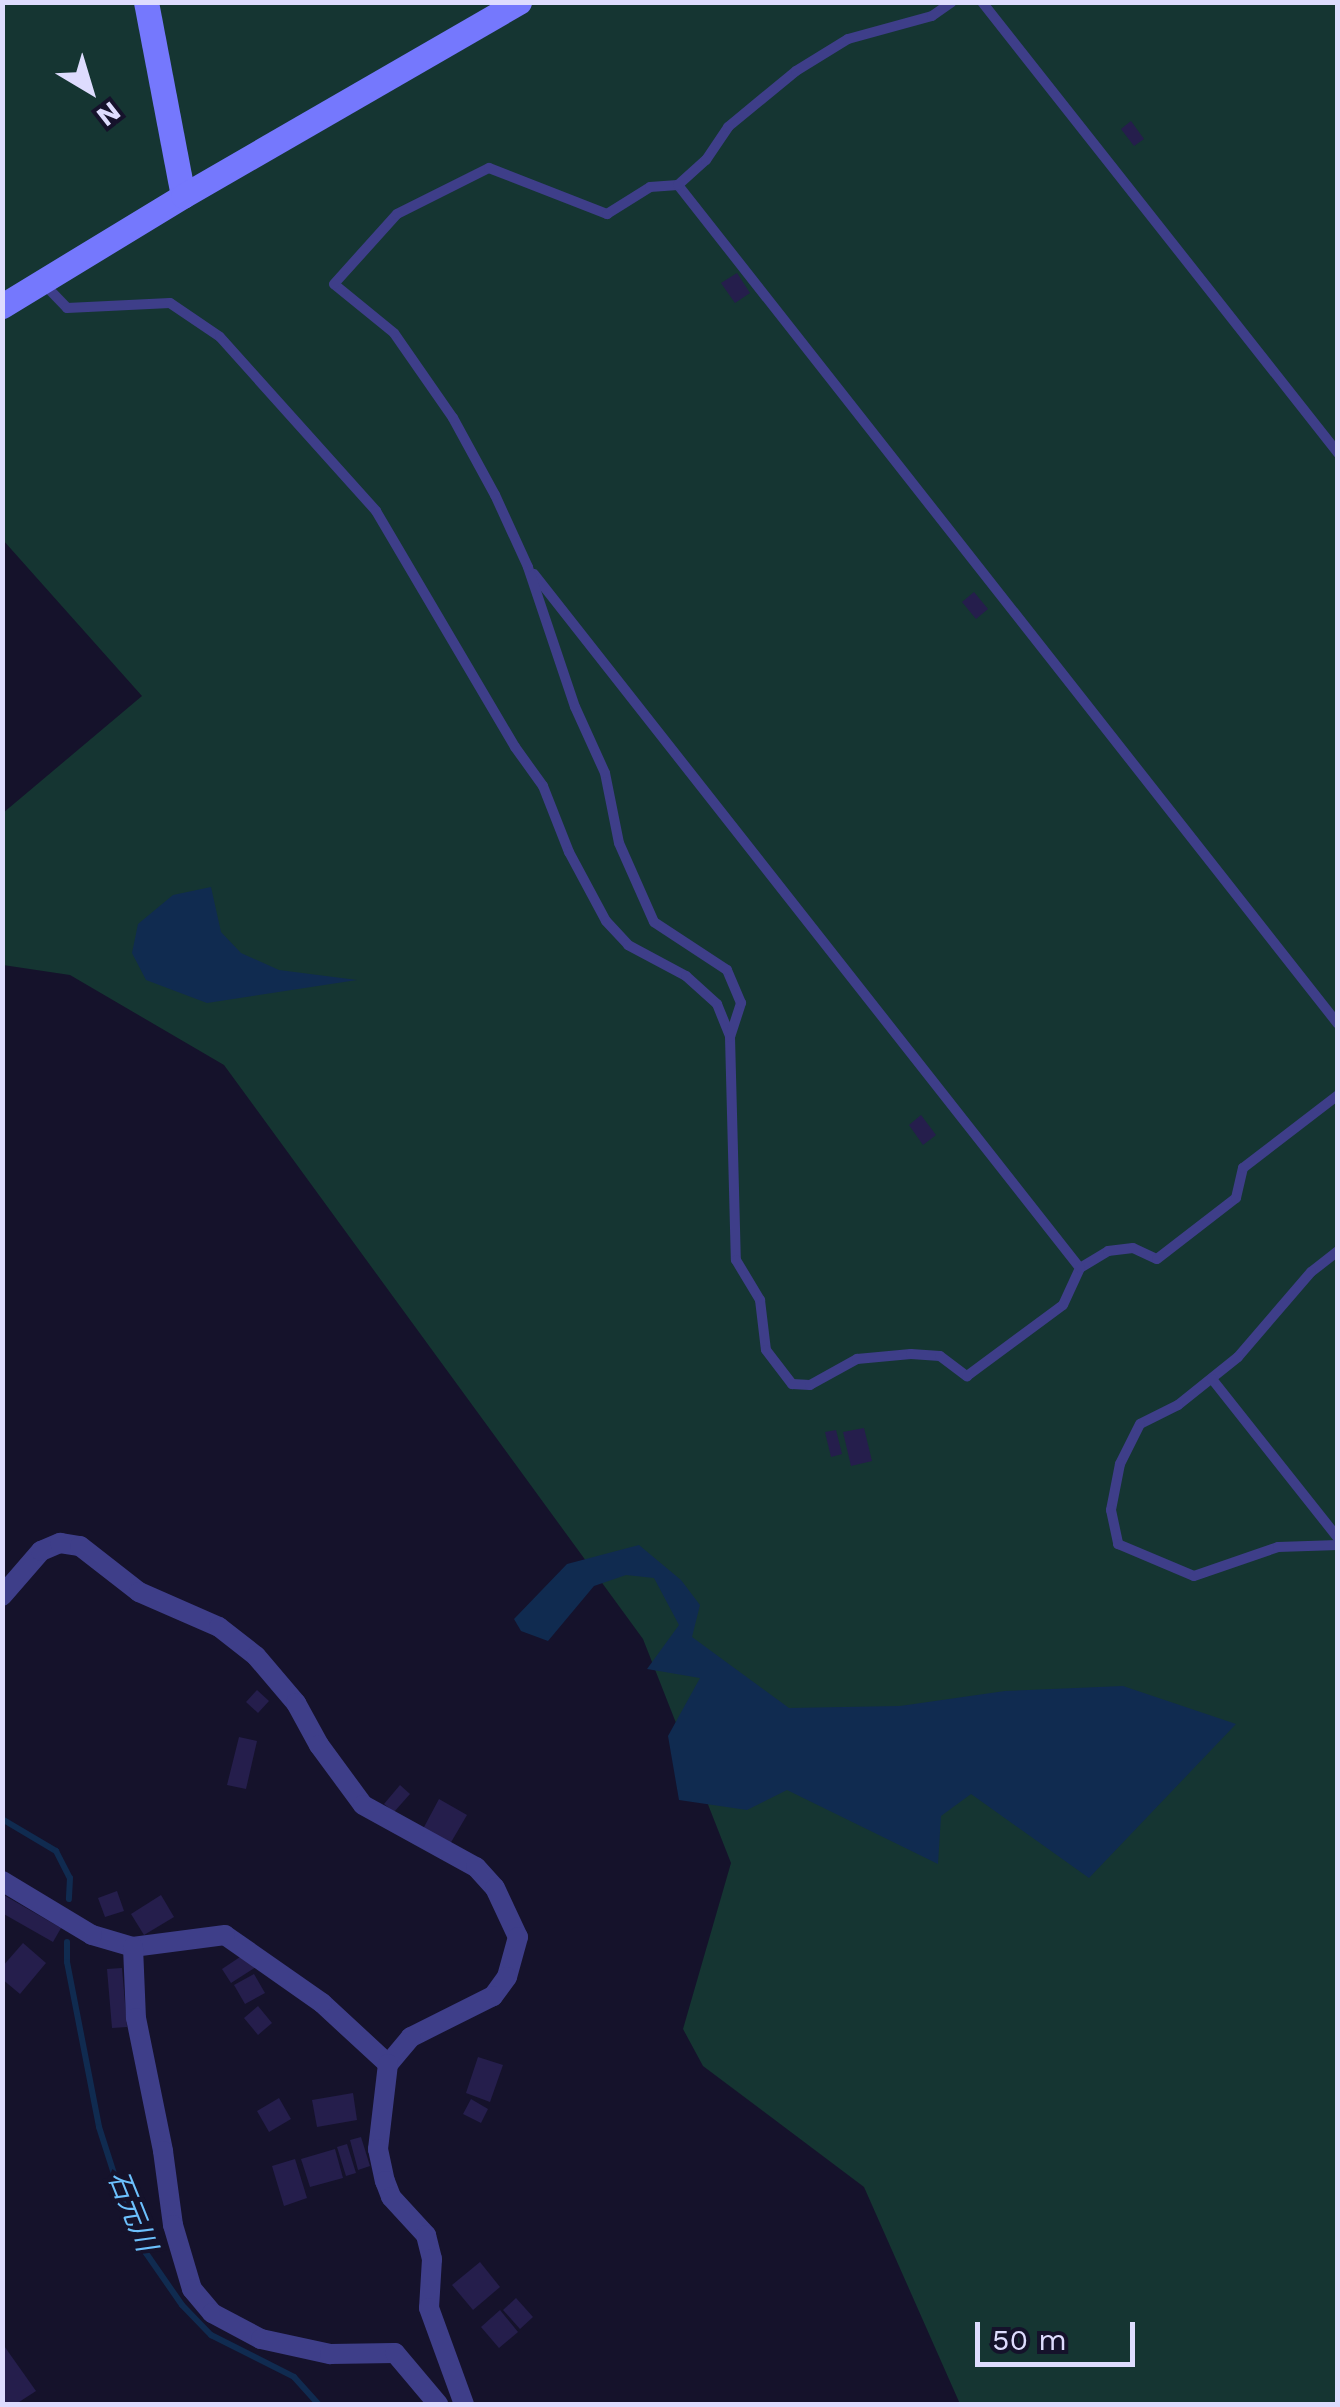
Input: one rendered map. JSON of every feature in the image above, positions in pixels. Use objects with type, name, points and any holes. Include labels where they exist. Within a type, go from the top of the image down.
[{"type":"main road","points":[[146,2],[184,196]]},
{"type":"main road","points":[[2,306],[518,2]]},
{"type":"street","points":[[2,1596],[40,1551],[70,1544],[101,1558],[139,1592],[219,1626],[256,1656],[296,1703],[318,1745],[363,1805],[476,1867],[495,1888],[518,1937],[507,1977],[493,1996],[411,2036],[388,2064],[378,2149],[391,2197],[426,2235],[432,2259],[429,2308],[464,2404]]},
{"type":"street","points":[[2,1881],[92,1935],[133,1946],[225,1935],[322,2003],[388,2064]]},
{"type":"street","points":[[133,1946],[136,2018],[164,2150],[173,2225],[192,2289],[212,2313],[261,2339],[330,2354],[396,2353],[438,2404]]},
{"type":"lane","points":[[730,1037],[742,1003],[727,970],[654,922],[619,843],[605,772],[576,707],[528,567],[453,418],[394,333],[334,284],[397,214],[490,168],[607,214],[650,187],[678,185],[706,160],[728,126],[796,72],[848,39],[932,16],[952,2]]},
{"type":"lane","points":[[982,2],[1338,453]]},
{"type":"lane","points":[[678,185],[1338,1024]]},
{"type":"lane","points":[[44,283],[67,308],[170,303],[220,338],[376,510],[514,748],[543,786],[569,852],[606,921],[628,945],[686,976],[717,1004],[730,1037],[736,1260],[760,1300],[766,1350],[792,1384],[810,1385],[857,1359],[911,1354],[940,1356],[967,1376],[1062,1304],[1080,1268],[1108,1252],[1133,1248],[1157,1260],[1236,1198],[1243,1168],[1338,1095]]},
{"type":"lane","points":[[528,567],[1080,1268]]},
{"type":"lane","points":[[1338,1251],[1311,1272],[1238,1357],[1212,1380],[1178,1405],[1140,1424],[1120,1464],[1112,1510],[1118,1544],[1194,1576],[1278,1547],[1338,1542]]},
{"type":"lane","points":[[1212,1380],[1338,1542]]},
{"type":"green space","points":[[3,3],[1337,3],[1337,2404],[960,2404],[864,2187],[703,2066],[683,2029],[731,1863],[643,1639],[224,1065],[70,975],[3,965],[3,813],[142,696],[3,540]]},
{"type":"water","points":[[211,887],[221,932],[241,953],[279,970],[357,980],[207,1003],[146,980],[132,953],[138,924],[173,895]]},
{"type":"water","points":[[639,1545],[681,1580],[700,1605],[692,1637],[789,1708],[900,1706],[1005,1691],[1123,1686],[1236,1724],[1089,1878],[971,1794],[941,1816],[938,1864],[787,1790],[747,1810],[679,1800],[668,1736],[700,1678],[647,1669],[679,1625],[654,1578],[626,1575],[594,1586],[548,1641],[521,1631],[514,1619],[567,1564]]},
{"type":"building","points":[[1131,121],[1144,139],[1134,146],[1121,129]]},
{"type":"building","points":[[737,273],[750,293],[735,303],[721,283]]},
{"type":"building","points":[[974,592],[988,609],[976,619],[962,602]]},
{"type":"building","points":[[921,1115],[936,1135],[923,1145],[909,1125]]},
{"type":"building","points":[[864,1428],[872,1461],[851,1466],[843,1432]]},
{"type":"building","points":[[836,1430],[842,1454],[831,1457],[825,1432]]},
{"type":"building","points":[[257,1690],[269,1701],[258,1713],[246,1702]]},
{"type":"building","points":[[239,1737],[257,1741],[246,1789],[227,1785]]},
{"type":"building","points":[[400,1785],[410,1794],[394,1812],[384,1804]]},
{"type":"building","points":[[439,1799],[467,1815],[450,1844],[423,1829]]},
{"type":"building","points":[[117,1891],[124,1911],[105,1917],[98,1898]]},
{"type":"building","points":[[2,1894],[61,1928],[53,1942],[2,1913]]},
{"type":"building","points":[[161,1895],[174,1917],[144,1935],[131,1914]]},
{"type":"building","points":[[23,1943],[46,1963],[20,1994],[2,1979],[2,1967]]},
{"type":"building","points":[[246,1953],[256,1967],[231,1983],[222,1969]]},
{"type":"building","points":[[122,1968],[127,2027],[112,2028],[107,1969]]},
{"type":"building","points":[[254,1974],[265,1993],[245,2004],[234,1985]]},
{"type":"building","points":[[258,2006],[272,2023],[258,2035],[244,2018]]},
{"type":"building","points":[[478,2057],[503,2065],[490,2102],[466,2093]]},
{"type":"building","points":[[353,2093],[357,2120],[317,2127],[312,2100]]},
{"type":"building","points":[[279,2098],[291,2119],[269,2132],[257,2111]]},
{"type":"building","points":[[471,2099],[488,2109],[481,2123],[463,2114]]},
{"type":"building","points":[[361,2137],[370,2166],[358,2170],[350,2140]]},
{"type":"building","points":[[347,2144],[356,2173],[346,2176],[337,2147]]},
{"type":"building","points":[[335,2149],[343,2178],[310,2187],[301,2159]]},
{"type":"building","points":[[295,2159],[307,2198],[284,2206],[272,2166]]},
{"type":"building","points":[[480,2262],[500,2287],[473,2310],[452,2285]]},
{"type":"building","points":[[516,2298],[533,2317],[520,2329],[503,2310]]},
{"type":"building","points":[[500,2310],[518,2332],[499,2348],[481,2327]]},
{"type":"building","points":[[2,2343],[36,2391],[16,2404],[2,2404]]},
{"type":"waterway","name":"石元川","points":[[2,1819],[56,1851],[70,1878],[69,1899]]},
{"type":"waterway","name":"石元川","points":[[67,1942],[67,1962],[99,2127],[126,2211],[146,2253],[182,2305],[211,2335],[294,2377],[318,2404]]}]
